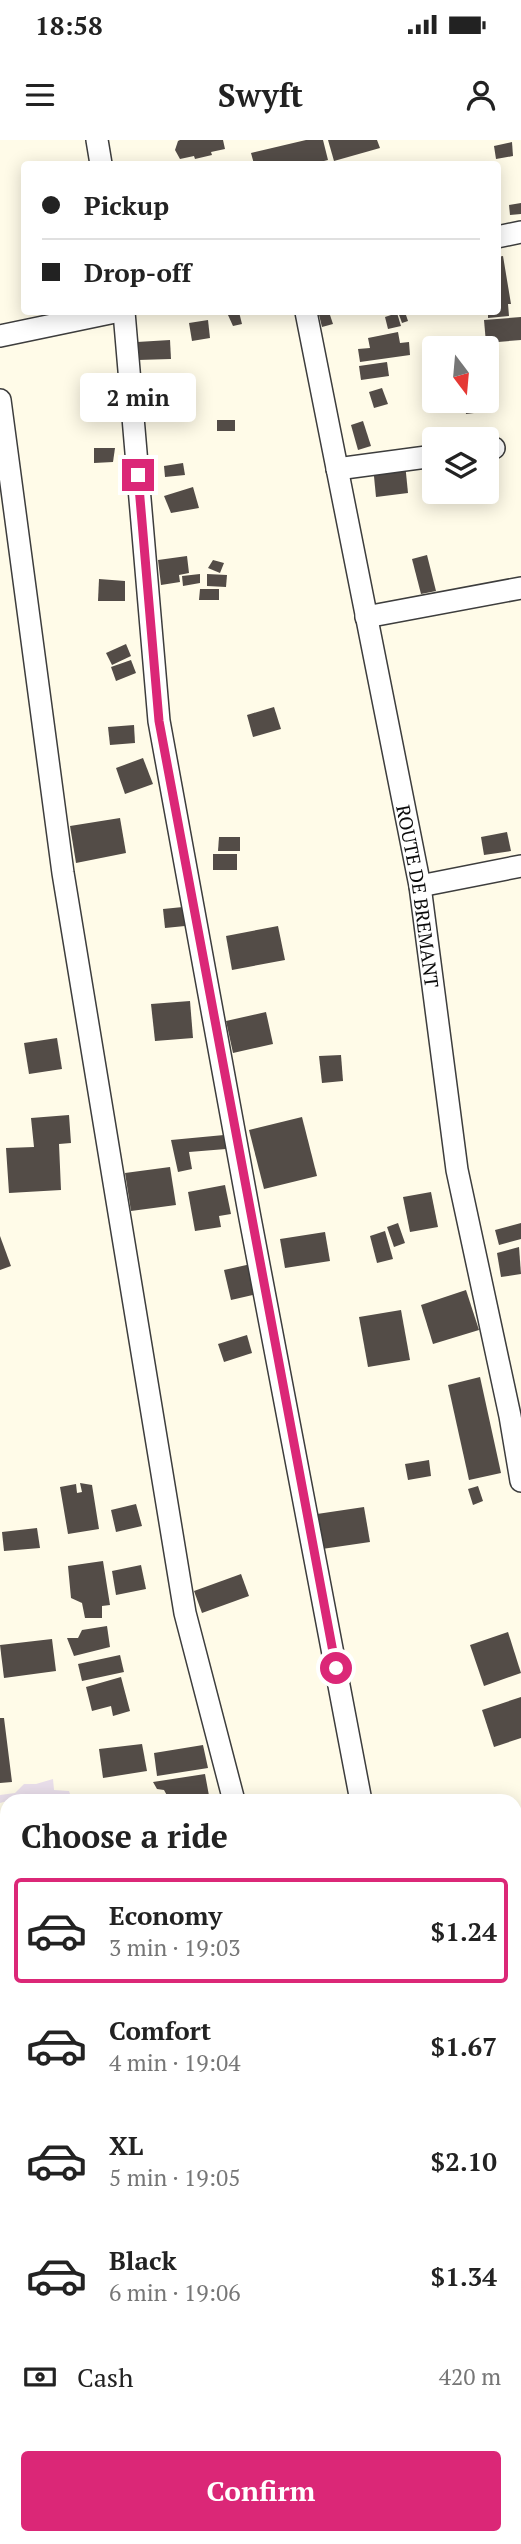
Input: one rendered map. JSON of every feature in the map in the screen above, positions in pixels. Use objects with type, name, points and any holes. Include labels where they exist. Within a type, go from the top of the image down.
[{"type":"street","points":[[97,140],[100,161]]},
{"type":"street","points":[[501,236],[521,232]]},
{"type":"street","points":[[0,336],[101,315]]},
{"type":"street","points":[[124,315],[159,721],[360,1794]]},
{"type":"street","name":"ROUTE DE BREMANT","points":[[307,315],[421,886],[457,1170],[510,1416],[521,1481]]},
{"type":"street","points":[[0,400],[63,873],[185,1613],[231,1794]]},
{"type":"street","points":[[337,468],[422,457]]},
{"type":"street","points":[[366,617],[521,588]]},
{"type":"street","points":[[421,886],[521,866]]},
{"type":"shaded area","points":[[53,1779],[54,1790],[69,1791],[70,1794],[8,1794],[15,1793],[24,1784]]},
{"type":"building","points":[[180,140],[223,140],[225,149],[195,159],[194,156],[180,159],[175,150]]},
{"type":"building","points":[[306,140],[323,140],[328,160],[253,161],[251,153]]},
{"type":"building","points":[[328,140],[377,140],[380,148],[334,161]]},
{"type":"building","points":[[512,142],[513,156],[496,159],[494,146]]},
{"type":"building","points":[[521,203],[521,214],[510,215],[509,205]]},
{"type":"building","points":[[501,256],[511,304],[508,304],[509,316],[488,318],[488,315],[501,315]]},
{"type":"building","points":[[228,315],[240,315],[242,324],[233,326]]},
{"type":"building","points":[[319,315],[330,315],[333,324],[322,327]]},
{"type":"building","points":[[398,315],[401,326],[388,329],[385,317]]},
{"type":"building","points":[[399,315],[406,315],[408,321],[402,323]]},
{"type":"building","points":[[521,317],[521,340],[499,342],[499,336],[485,336],[484,320]]},
{"type":"building","points":[[208,320],[210,338],[192,341],[189,323]]},
{"type":"building","points":[[398,332],[400,343],[409,342],[410,355],[360,362],[358,349],[370,348],[368,338]]},
{"type":"building","points":[[170,340],[171,359],[138,360],[137,342]]},
{"type":"building","points":[[387,362],[389,376],[361,380],[359,366]]},
{"type":"building","points":[[123,375],[125,400],[103,402],[104,406],[90,407],[87,378]]},
{"type":"building","points":[[382,388],[388,404],[374,408],[369,392]]},
{"type":"building","points":[[217,420],[235,420],[235,431],[217,431]]},
{"type":"building","points":[[363,421],[371,446],[358,450],[351,425]]},
{"type":"building","points":[[94,448],[115,448],[113,462],[94,463]]},
{"type":"building","points":[[183,463],[185,475],[165,477],[164,466]]},
{"type":"building","points":[[405,463],[408,493],[376,497],[373,466]]},
{"type":"building","points":[[193,487],[199,508],[171,513],[164,496]]},
{"type":"building","points":[[427,555],[436,591],[421,594],[412,559]]},
{"type":"building","points":[[187,556],[189,573],[179,575],[180,582],[161,585],[158,560]]},
{"type":"building","points":[[213,560],[224,563],[220,573],[208,568]]},
{"type":"building","points":[[200,574],[200,583],[183,586],[182,576]]},
{"type":"building","points":[[207,574],[227,575],[226,587],[207,586]]},
{"type":"building","points":[[99,579],[125,581],[125,601],[98,601]]},
{"type":"building","points":[[200,589],[219,589],[219,600],[199,600]]},
{"type":"building","points":[[126,644],[131,656],[112,665],[106,653]]},
{"type":"building","points":[[131,660],[136,673],[116,681],[111,667]]},
{"type":"building","points":[[274,707],[281,729],[253,737],[247,715]]},
{"type":"building","points":[[134,725],[135,743],[110,745],[108,727]]},
{"type":"building","points":[[143,758],[153,784],[125,794],[116,768]]},
{"type":"building","points":[[120,818],[126,853],[76,863],[70,826]]},
{"type":"building","points":[[507,832],[511,851],[484,855],[481,837]]},
{"type":"building","points":[[219,837],[240,837],[240,851],[218,851]]},
{"type":"building","points":[[213,854],[237,854],[237,870],[213,870]]},
{"type":"building","points":[[183,907],[185,926],[165,928],[163,909]]},
{"type":"building","points":[[278,926],[285,960],[232,970],[226,936]]},
{"type":"building","points":[[190,1001],[193,1038],[155,1041],[151,1004]]},
{"type":"building","points":[[266,1012],[273,1044],[233,1053],[226,1021]]},
{"type":"building","points":[[57,1038],[62,1069],[29,1074],[24,1043]]},
{"type":"building","points":[[341,1055],[343,1081],[322,1083],[319,1056]]},
{"type":"building","points":[[69,1115],[71,1143],[59,1144],[61,1190],[9,1193],[6,1148],[34,1147],[31,1118]]},
{"type":"building","points":[[302,1117],[317,1176],[264,1189],[249,1130]]},
{"type":"building","points":[[224,1135],[226,1149],[189,1152],[192,1169],[178,1172],[171,1140]]},
{"type":"building","points":[[170,1167],[176,1205],[131,1211],[125,1173]]},
{"type":"building","points":[[225,1185],[231,1214],[219,1216],[221,1227],[195,1231],[188,1192]]},
{"type":"building","points":[[431,1192],[438,1227],[410,1232],[403,1197]]},
{"type":"building","points":[[398,1223],[405,1243],[394,1247],[387,1227]]},
{"type":"building","points":[[521,1223],[521,1239],[499,1245],[495,1230]]},
{"type":"building","points":[[385,1231],[393,1259],[377,1263],[370,1236]]},
{"type":"building","points":[[325,1232],[330,1261],[285,1268],[280,1239]]},
{"type":"building","points":[[0,1236],[11,1266],[0,1270]]},
{"type":"building","points":[[519,1247],[521,1274],[501,1277],[497,1253]]},
{"type":"building","points":[[251,1264],[257,1294],[231,1300],[224,1270]]},
{"type":"building","points":[[466,1290],[479,1330],[433,1344],[421,1305]]},
{"type":"building","points":[[401,1310],[410,1360],[368,1367],[359,1317]]},
{"type":"building","points":[[247,1335],[252,1353],[224,1362],[218,1344]]},
{"type":"building","points":[[480,1377],[501,1473],[469,1480],[448,1385]]},
{"type":"building","points":[[429,1460],[431,1476],[408,1480],[405,1464]]},
{"type":"building","points":[[80,1483],[92,1485],[99,1529],[68,1534],[60,1487],[76,1484],[77,1493],[82,1492]]},
{"type":"building","points":[[478,1486],[483,1501],[473,1505],[468,1489]]},
{"type":"building","points":[[136,1504],[142,1526],[116,1532],[111,1510]]},
{"type":"building","points":[[364,1507],[370,1542],[322,1549],[317,1514]]},
{"type":"building","points":[[37,1528],[40,1548],[4,1551],[2,1532]]},
{"type":"building","points":[[103,1561],[110,1605],[102,1606],[102,1618],[85,1618],[82,1603],[71,1598],[68,1566]]},
{"type":"building","points":[[141,1565],[146,1589],[116,1595],[112,1571]]},
{"type":"building","points":[[241,1574],[249,1596],[202,1613],[194,1591]]},
{"type":"building","points":[[107,1626],[110,1647],[74,1656],[67,1638],[78,1638],[82,1630]]},
{"type":"building","points":[[508,1632],[521,1673],[484,1686],[470,1645]]},
{"type":"building","points":[[52,1639],[56,1671],[4,1678],[0,1645]]},
{"type":"building","points":[[120,1655],[124,1672],[82,1681],[78,1664]]},
{"type":"building","points":[[121,1677],[130,1711],[113,1716],[111,1706],[92,1711],[86,1687]]},
{"type":"building","points":[[521,1697],[521,1738],[494,1747],[482,1710]]},
{"type":"building","points":[[0,1718],[4,1718],[12,1782],[0,1783]]},
{"type":"building","points":[[142,1744],[147,1771],[103,1778],[99,1749]]},
{"type":"building","points":[[203,1745],[208,1768],[157,1776],[154,1753]]},
{"type":"building","points":[[205,1774],[209,1794],[166,1794],[164,1790],[157,1789],[153,1782]]},
{"type":"route","points":[[138,475],[159,721],[336,1668]]}]
